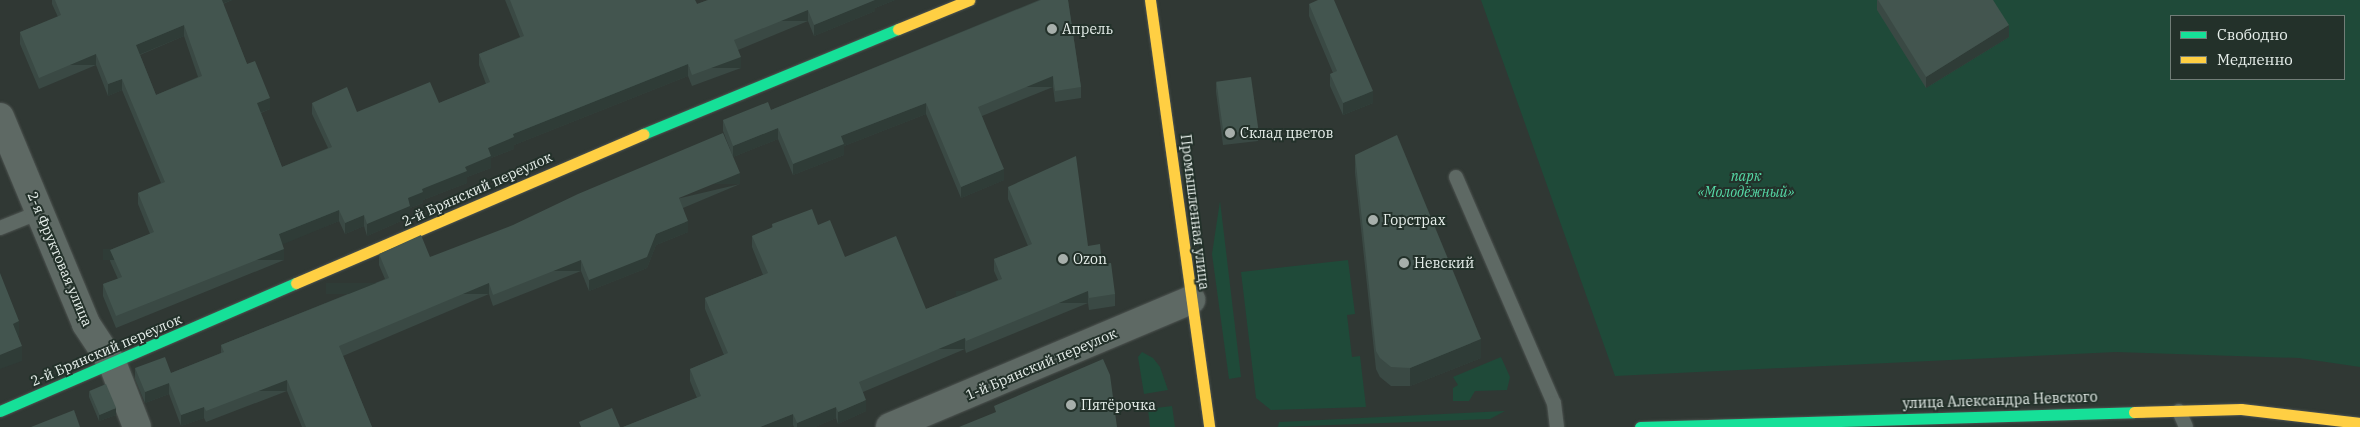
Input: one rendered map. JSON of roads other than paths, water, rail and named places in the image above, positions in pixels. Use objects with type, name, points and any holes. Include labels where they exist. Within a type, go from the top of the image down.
[{"type":"street","name":"2-й Брянский переулок","points":[[0,411],[113,365],[617,145],[969,0]]},
{"type":"street","name":"Промышленная улица","points":[[1150,0],[1209,427]]},
{"type":"street","name":"2-я Фруктовая улица","points":[[0,117],[86,324],[113,365],[137,427]]},
{"type":"street","name":"1-й Брянский переулок","points":[[890,427],[1191,300]]},
{"type":"street","name":"улица Александра Невского","points":[[1640,427],[2240,409],[2360,423]]},
{"type":"lane","points":[[1456,177],[1554,403],[1557,427]]},
{"type":"lane","points":[[0,228],[40,212]]},
{"type":"lane","points":[[2180,410],[2186,427]]},
{"type":"lane","points":[[2123,427],[2124,412]]},
{"type":"place","name":"Апрель","points":[[1052,29]]},
{"type":"place","name":"Склад цветов","points":[[1230,133]]},
{"type":"place","name":"Горстрах","points":[[1373,220]]},
{"type":"place","name":"Ozon","points":[[1063,259]]},
{"type":"place","name":"Невский","points":[[1404,263]]},
{"type":"place","name":"Пятёрочка","points":[[1071,405]]},
{"type":"park label","name":"парк «Молодёжный»","points":[[1746,184]]}]
